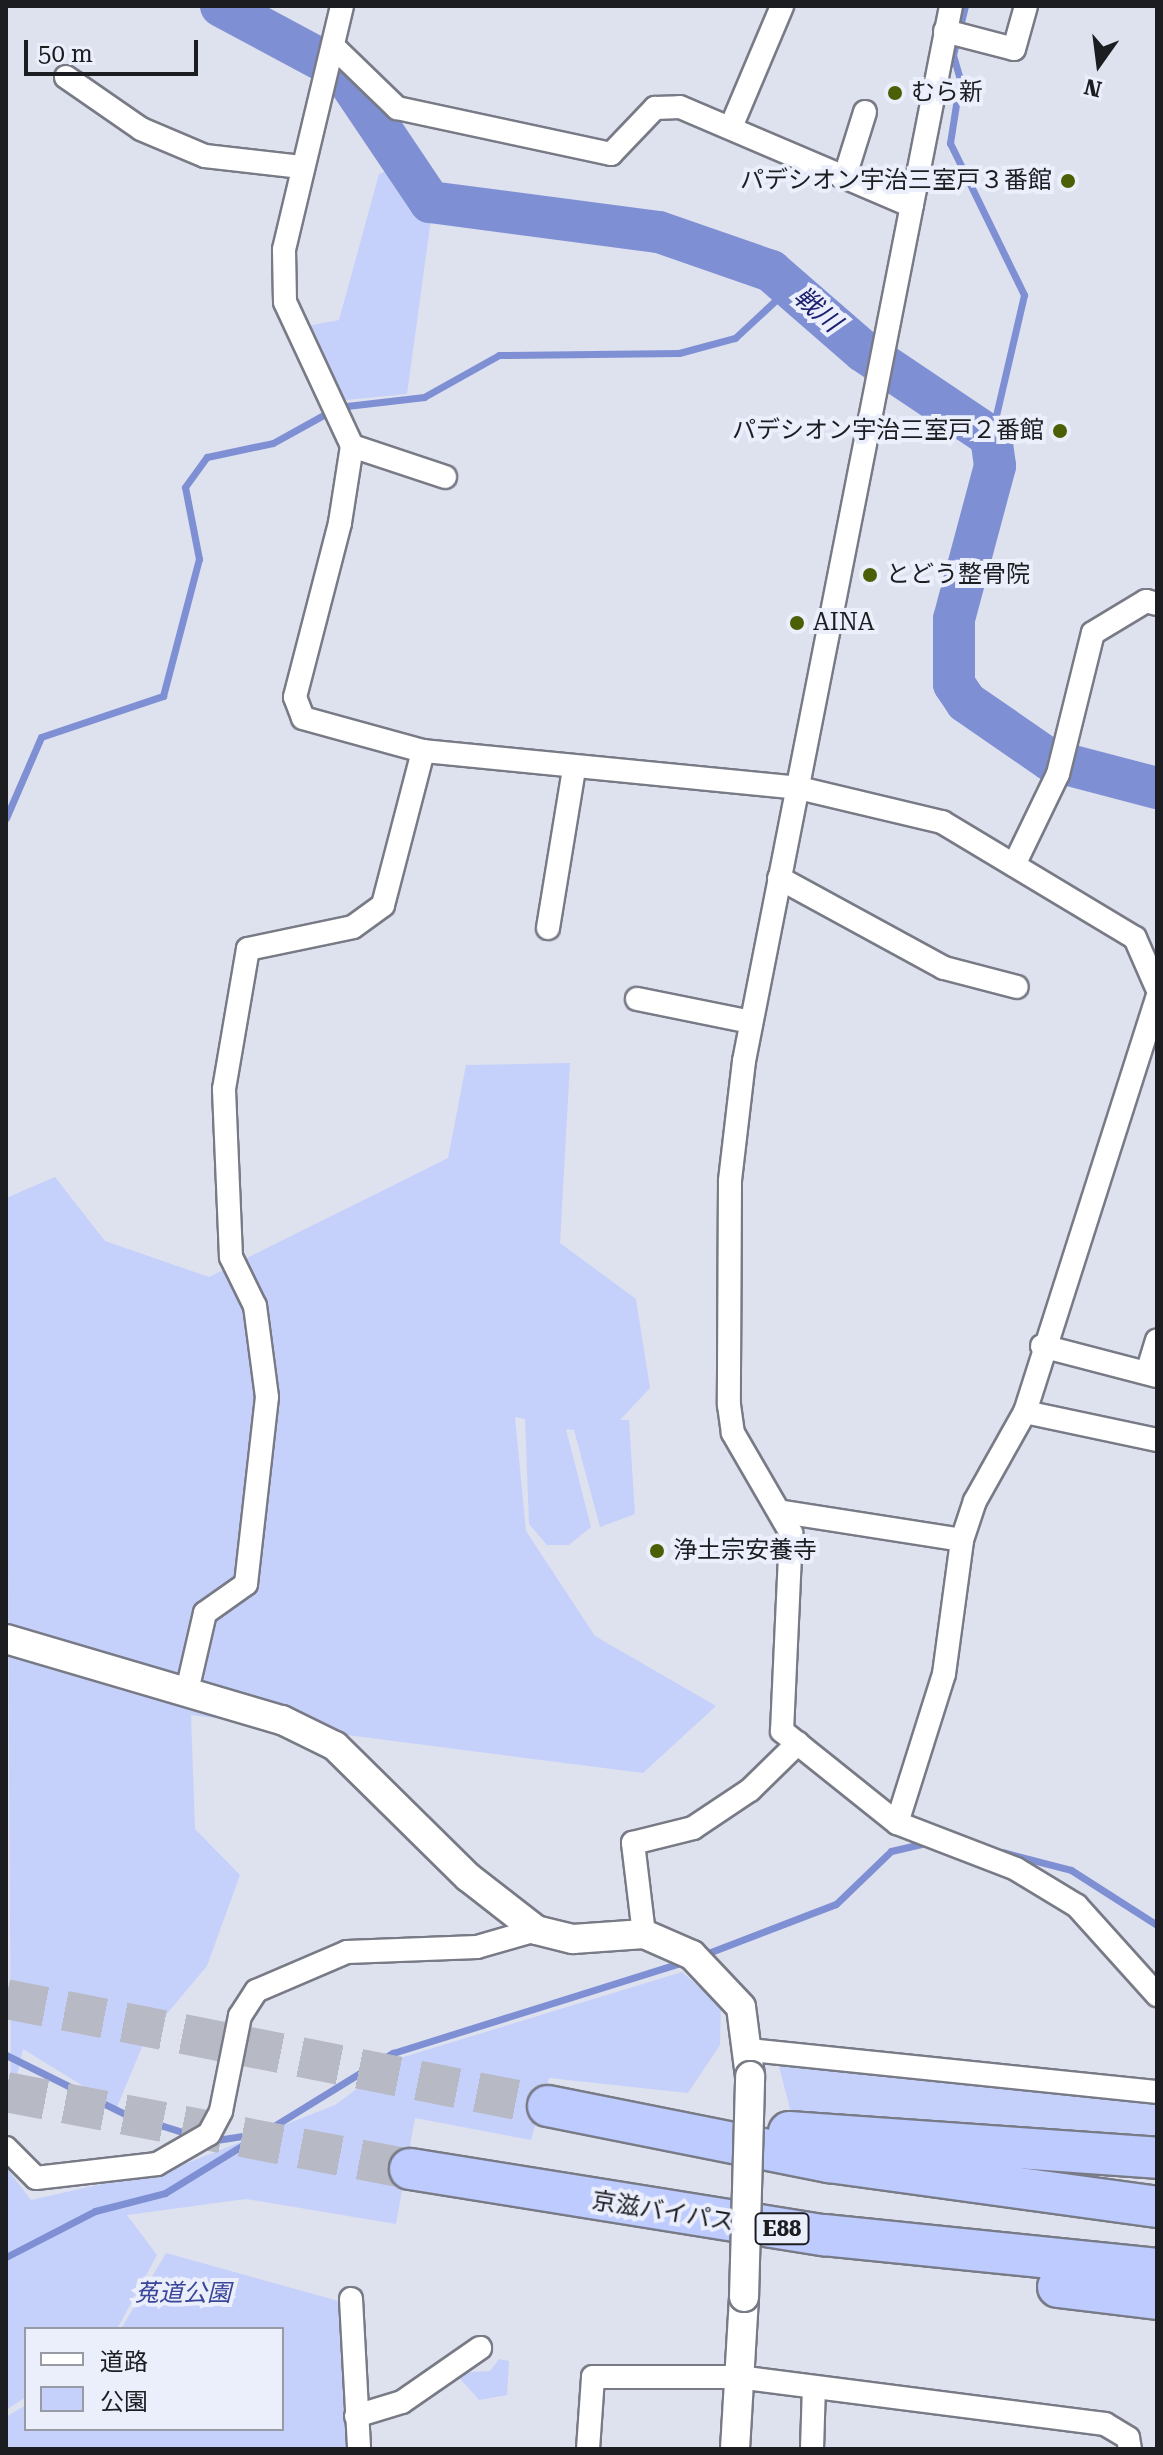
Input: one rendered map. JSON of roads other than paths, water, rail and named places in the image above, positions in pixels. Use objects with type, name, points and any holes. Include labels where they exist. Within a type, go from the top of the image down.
[{"type":"highway","points":[[548,2106],[829,2162],[1157,2207]]},
{"type":"highway","points":[[625,2121],[1157,2158]]},
{"type":"highway","name":"京滋バイパス","points":[[410,2169],[824,2235],[1157,2269]]},
{"type":"highway","points":[[458,2179],[666,2229],[1157,2299]]},
{"type":"street","points":[[342,6],[301,167],[284,250],[285,302],[352,446],[340,523],[295,697],[303,718],[423,751],[574,770],[799,788],[942,822],[1135,938],[1157,988]]},
{"type":"street","points":[[731,127],[782,6]]},
{"type":"street","points":[[951,6],[954,33],[912,206],[751,1022],[730,1181],[729,1405],[733,1433],[784,1512],[793,1558],[780,1709],[782,1731],[897,1823],[1016,1869],[1077,1906],[1157,1995]]},
{"type":"street","points":[[954,33],[1014,49],[1026,6]]},
{"type":"street","points":[[331,58],[397,108],[611,154],[655,108],[680,107],[912,206]]},
{"type":"street","points":[[66,77],[141,129],[205,156],[301,167]]},
{"type":"street","points":[[845,176],[865,112]]},
{"type":"street","points":[[352,446],[445,477]]},
{"type":"street","points":[[1014,865],[1061,766],[1093,633],[1146,601],[1157,604]]},
{"type":"street","points":[[187,1691],[205,1613],[246,1584],[267,1397],[255,1306],[231,1257],[224,1089],[248,949],[353,927],[383,905],[423,751]]},
{"type":"street","points":[[548,928],[574,770]]},
{"type":"street","points":[[779,878],[944,968],[1017,987]]},
{"type":"street","points":[[897,1823],[944,1674],[962,1540],[975,1501],[1025,1412],[1042,1346],[1157,998]]},
{"type":"street","points":[[637,999],[751,1022]]},
{"type":"street","points":[[1042,1346],[1152,1374],[1157,1341]]},
{"type":"street","points":[[1025,1412],[1157,1440]]},
{"type":"street","points":[[784,1512],[962,1540]]},
{"type":"street","points":[[6,1639],[282,1720],[335,1746],[468,1877],[536,1930],[573,1939],[644,1934],[675,1946],[708,1965],[741,2007],[750,2063],[744,2297],[735,2449]]},
{"type":"street","points":[[644,1934],[633,1843],[693,1828],[750,1790],[798,1743]]},
{"type":"street","points":[[6,2148],[18,2167],[55,2180],[157,2164],[209,2134],[221,2111],[240,2016],[256,1991],[347,1952],[477,1947],[536,1930]]},
{"type":"street","points":[[750,2063],[1157,2092]]},
{"type":"street","points":[[351,2299],[359,2449]]},
{"type":"street","points":[[356,2416],[402,2402],[480,2348]]},
{"type":"street","points":[[588,2449],[593,2377],[738,2377],[1105,2424],[1128,2438],[1130,2449]]},
{"type":"street","points":[[812,2449],[814,2387]]},
{"type":"waterway","name":"戦川","points":[[221,6],[342,71],[430,202],[659,232],[771,271],[863,351],[991,437],[995,466],[954,619],[954,684],[966,702],[1050,760],[1157,788]]},
{"type":"waterway","points":[[965,6],[953,55],[960,79],[950,143],[1024,295],[991,437]]},
{"type":"waterway","points":[[6,818],[41,737],[163,696],[199,559],[185,487],[207,457],[273,443],[338,407],[424,397],[499,355],[679,353],[735,338],[791,286]]},
{"type":"waterway","points":[[703,1955],[836,1904],[891,1851],[930,1842]]},
{"type":"waterway","points":[[1002,1852],[1071,1870],[1157,1925]]},
{"type":"waterway","points":[[6,2257],[95,2211],[165,2193],[393,2053],[683,1962]]},
{"type":"waterway","points":[[6,2055],[125,2114],[195,2136]]},
{"type":"waterway","name":"京滋バイパス","points":[[210,2141],[269,2132]]},
{"type":"tunnel","points":[[6,1999],[548,2106]]},
{"type":"tunnel","points":[[6,2092],[410,2169]]},
{"type":"place","name":"むら新","points":[[895,93]]},
{"type":"place","name":"パデシオン宇治三室戸３番館","points":[[1068,181]]},
{"type":"place","name":"パデシオン宇治三室戸２番館","points":[[1060,431]]},
{"type":"place","name":"とどう整骨院","points":[[870,575]]},
{"type":"place","name":"AINA","points":[[797,623]]},
{"type":"place","name":"浄土宗安養寺","points":[[657,1551]]},
{"type":"park label","name":"菟道公園","points":[[183,2294]]}]
